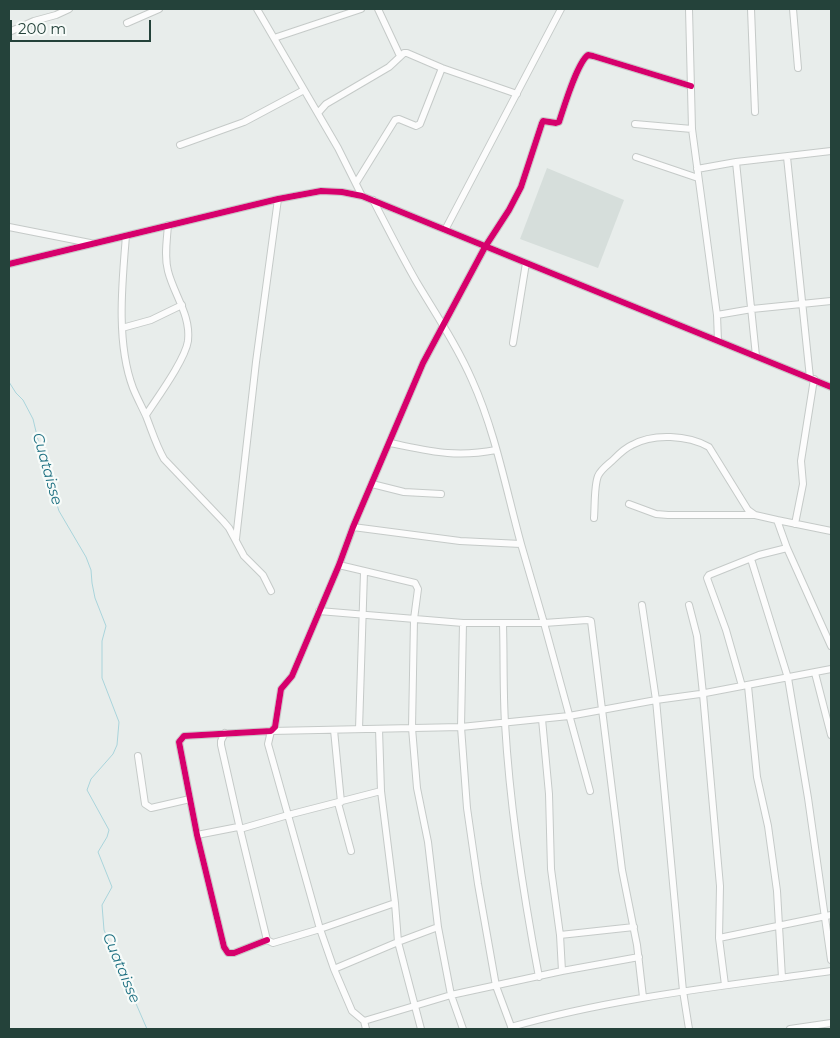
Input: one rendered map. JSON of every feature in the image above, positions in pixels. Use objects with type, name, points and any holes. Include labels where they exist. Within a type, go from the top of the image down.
[{"type":"street","points":[[9,32],[69,9]]},
{"type":"street","points":[[127,23],[159,9]]},
{"type":"street","points":[[257,9],[318,114],[362,196]]},
{"type":"street","points":[[274,38],[361,9]]},
{"type":"street","points":[[378,9],[400,56]]},
{"type":"street","points":[[445,230],[561,9]]},
{"type":"street","points":[[689,9],[692,129],[717,315],[718,341]]},
{"type":"street","points":[[751,9],[755,112]]},
{"type":"street","points":[[793,9],[798,68]]},
{"type":"street","points":[[318,114],[326,104],[389,67],[404,53],[411,53],[442,68],[517,94]]},
{"type":"street","points":[[366,1029],[364,1021],[352,1011],[334,970],[320,929],[268,744],[277,721],[276,713],[281,689],[292,676],[340,565],[353,526],[423,364],[485,246],[509,210],[521,187],[543,121],[559,122],[575,76],[586,56],[593,56],[691,86]]},
{"type":"street","points":[[356,183],[395,120],[399,119],[416,126],[420,124],[442,68]]},
{"type":"street","points":[[180,144],[244,122],[304,90]]},
{"type":"street","points":[[635,124],[692,129]]},
{"type":"street","points":[[697,169],[736,162],[831,151]]},
{"type":"street","points":[[636,157],[698,178]]},
{"type":"street","points":[[787,157],[802,304],[812,379],[801,461],[803,484],[795,524]]},
{"type":"street","points":[[736,162],[756,356]]},
{"type":"street","points":[[9,264],[278,199],[321,191],[342,192],[373,200],[831,387]]},
{"type":"street","points":[[236,540],[257,352],[278,199]]},
{"type":"street","points":[[373,200],[415,279],[465,363],[481,401],[590,791]]},
{"type":"street","points":[[146,415],[172,374],[188,343],[188,332],[182,305],[167,270],[168,225]]},
{"type":"street","points":[[9,227],[94,244]]},
{"type":"street","points":[[126,236],[122,278],[122,328],[133,388],[146,415],[157,447],[164,459],[223,521],[244,556],[263,575],[271,591]]},
{"type":"street","points":[[513,343],[526,263]]},
{"type":"street","points":[[717,315],[752,309],[831,301]]},
{"type":"street","points":[[122,328],[152,320],[182,305]]},
{"type":"street","points":[[594,518],[597,480],[600,472],[634,443],[646,439],[677,436],[701,442],[709,447],[746,508],[755,515]]},
{"type":"street","points":[[390,443],[442,454],[464,454],[496,450]]},
{"type":"street","points":[[372,484],[404,492],[441,494]]},
{"type":"street","points":[[629,504],[656,514],[755,515],[831,531]]},
{"type":"street","points":[[777,520],[787,548],[831,646]]},
{"type":"street","points":[[353,526],[460,541],[521,544]]},
{"type":"street","points":[[782,978],[777,890],[768,826],[757,777],[745,686],[706,578],[709,574],[787,548]]},
{"type":"street","points":[[751,559],[788,678],[808,798],[831,960]]},
{"type":"street","points":[[340,565],[415,583],[418,590],[414,619],[412,728],[418,788],[428,842],[438,927],[452,995],[463,1029]]},
{"type":"street","points":[[359,729],[364,572]]},
{"type":"street","points":[[642,605],[656,700],[683,991],[689,1029]]},
{"type":"street","points":[[689,605],[697,636],[703,694],[720,886],[719,938],[725,985]]},
{"type":"street","points":[[319,611],[463,623],[503,624],[591,621],[622,870],[639,957],[643,997]]},
{"type":"street","points":[[463,623],[461,727],[467,808],[496,986],[512,1028],[547,1017],[643,997],[831,971]]},
{"type":"street","points":[[503,624],[505,722],[518,859],[539,977]]},
{"type":"street","points":[[267,940],[234,953],[226,951],[197,835],[179,742],[184,736],[272,731],[461,727],[542,719],[703,694],[831,669]]},
{"type":"street","points":[[815,673],[831,735]]},
{"type":"street","points":[[542,719],[549,794],[551,869],[560,935],[562,971]]},
{"type":"street","points":[[379,729],[381,792],[398,942],[421,1029]]},
{"type":"street","points":[[334,730],[339,802],[351,851]]},
{"type":"street","points":[[225,733],[221,745],[239,828],[267,940],[272,943],[395,904]]},
{"type":"street","points":[[138,756],[147,807],[151,808],[190,799]]},
{"type":"street","points":[[197,835],[239,828],[381,792]]},
{"type":"street","points":[[719,938],[824,918],[831,915]]},
{"type":"street","points":[[334,970],[438,927]]},
{"type":"street","points":[[560,935],[634,927]]},
{"type":"street","points":[[364,1021],[415,1008],[452,995],[562,971],[639,957]]},
{"type":"street","points":[[790,1029],[831,1022]]},
{"type":"shaded area","points":[[547,168],[624,200],[598,268],[520,239]]},
{"type":"waterway","name":"Cuataisse","points":[[9,382],[23,400],[33,419],[44,465],[59,511],[86,557],[91,570],[95,598],[106,626],[102,641],[102,678],[119,722],[117,745],[113,754],[91,779],[87,790],[109,830],[98,852],[112,887],[102,905],[104,930],[147,1029]]},
{"type":"cycle path","points":[[267,940],[234,953],[228,953],[224,947],[197,835],[179,742],[184,736],[271,731],[275,727],[281,689],[292,676],[423,363],[485,247],[509,210],[521,187],[543,121],[559,122],[571,86],[584,60],[588,55],[593,56],[691,86]]},
{"type":"cycle path","points":[[9,264],[278,199],[321,191],[342,192],[362,196],[831,387]]}]
